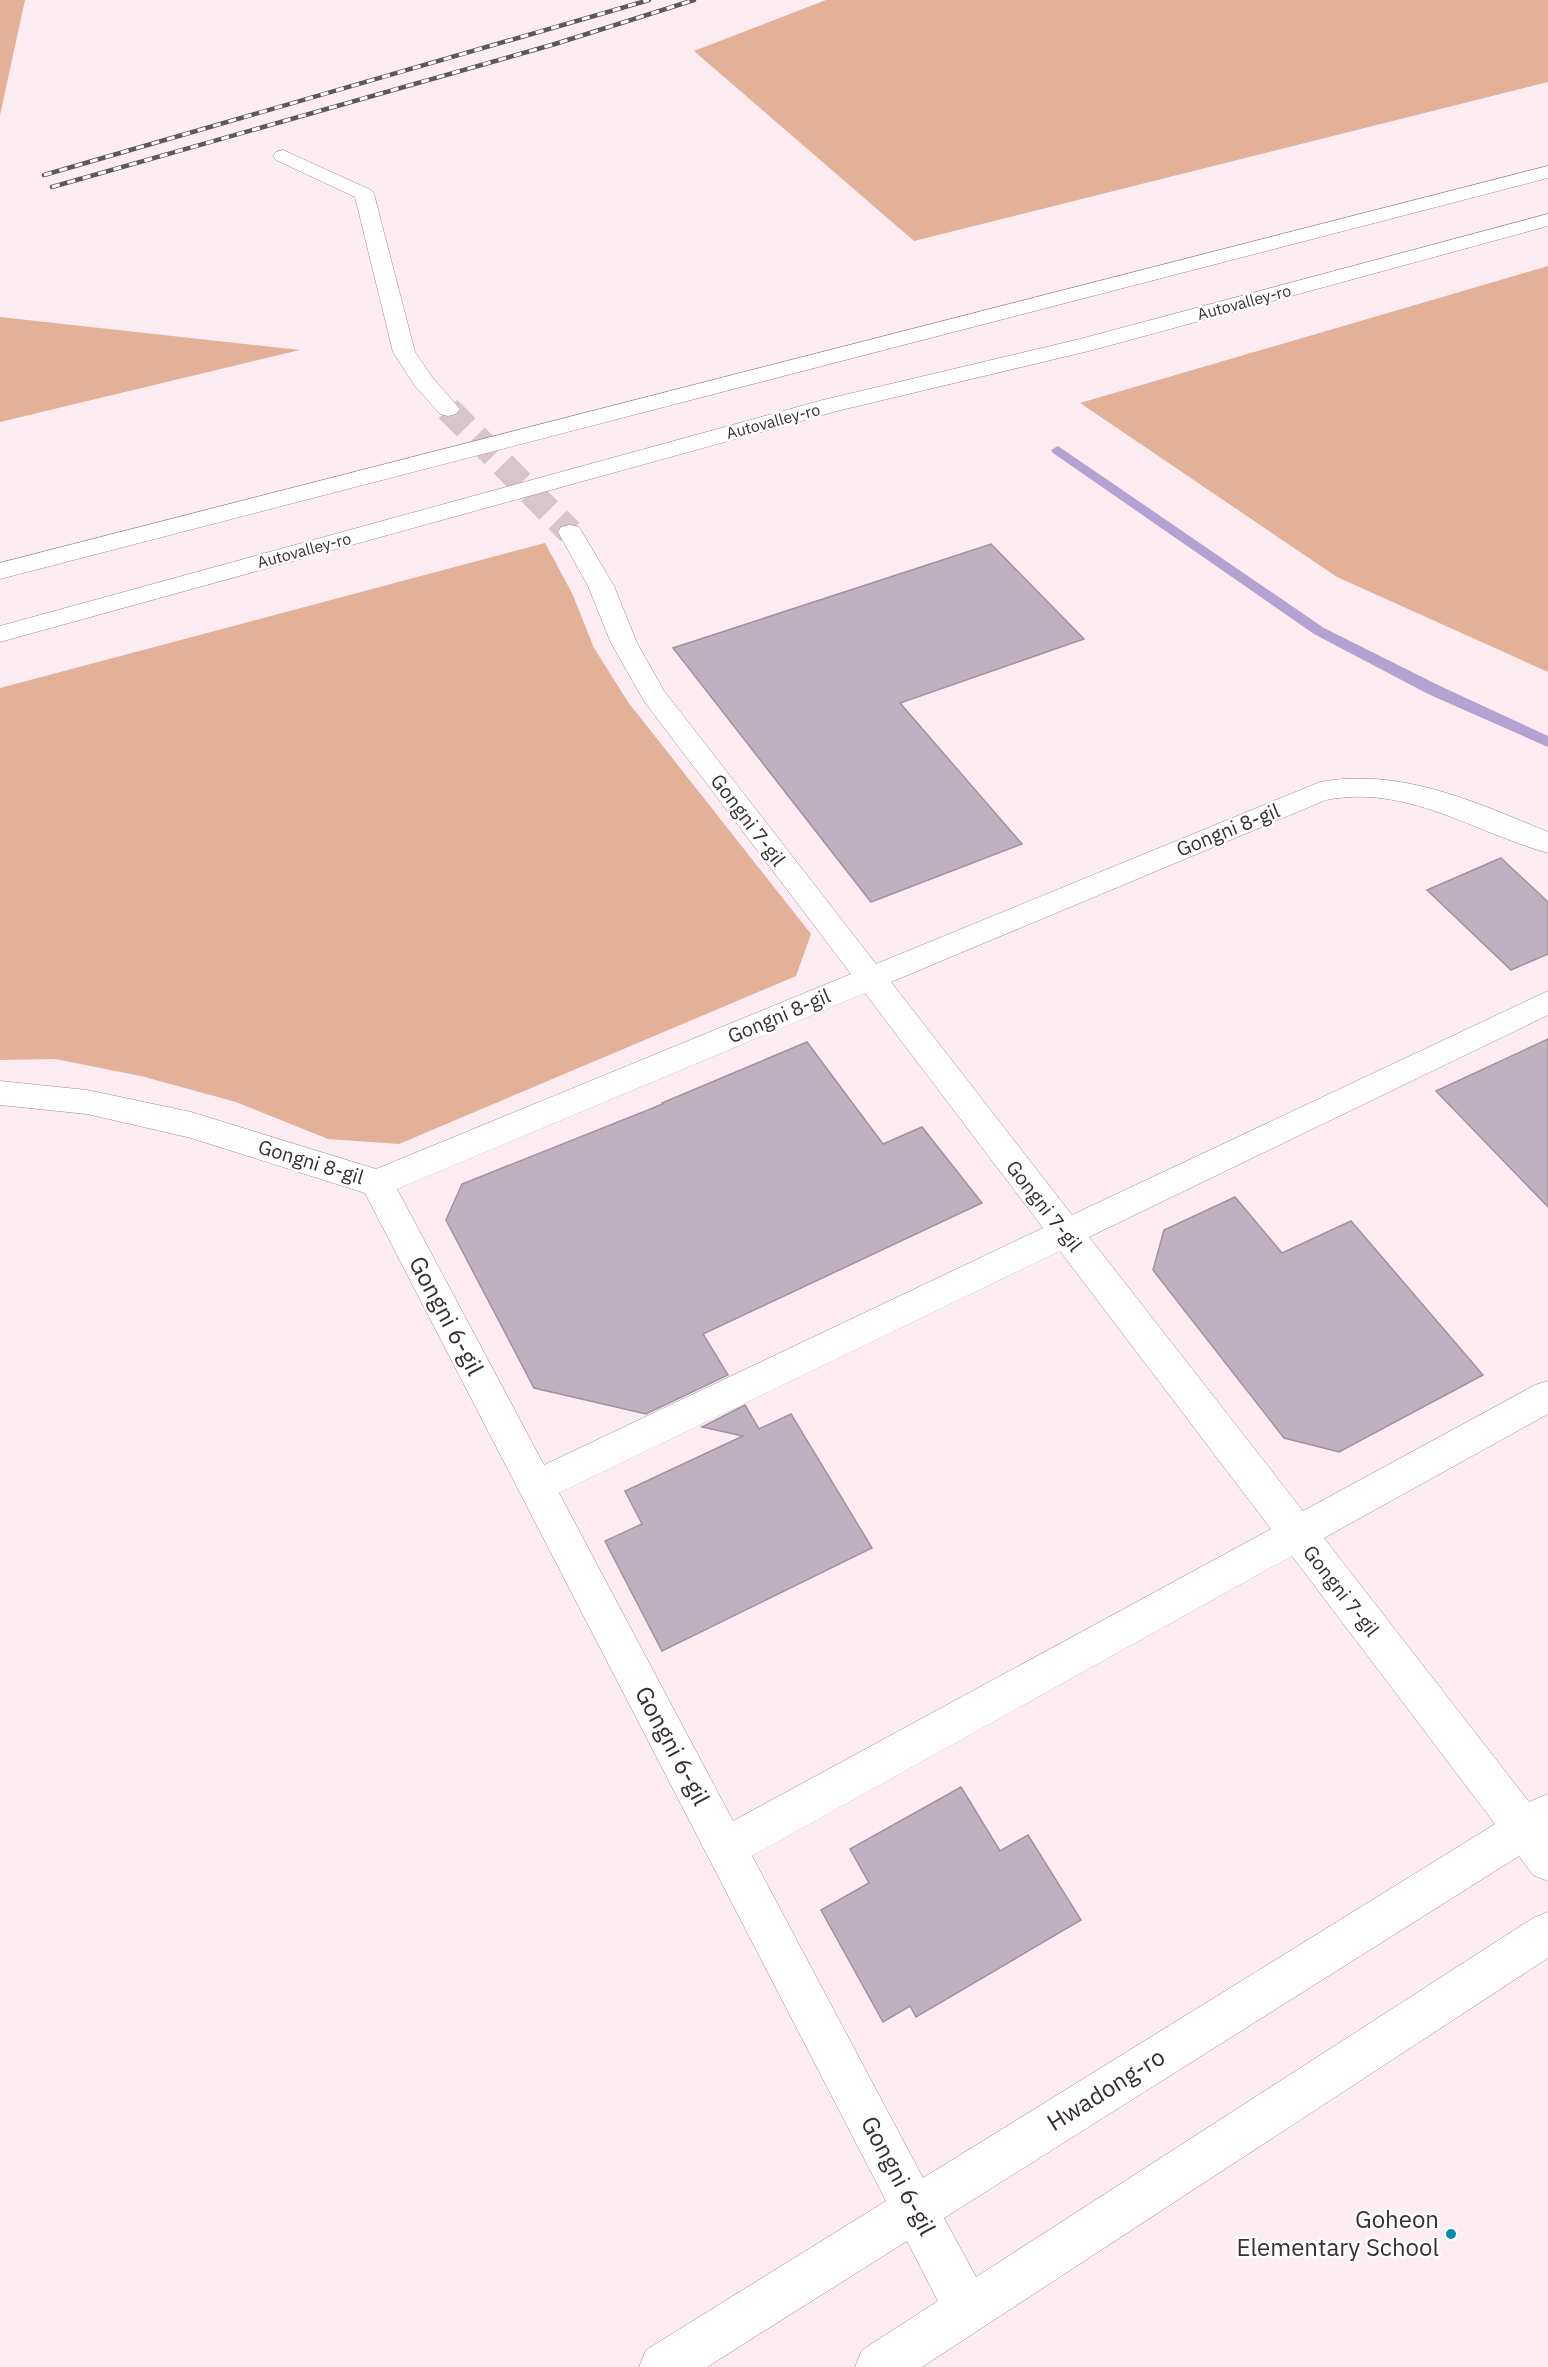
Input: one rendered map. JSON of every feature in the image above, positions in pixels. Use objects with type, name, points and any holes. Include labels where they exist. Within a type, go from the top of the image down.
[{"type":"main road","points":[[283,156],[364,194],[404,352],[423,381],[448,409]]},
{"type":"main road","points":[[0,571],[806,363],[1035,308],[1548,172]]},
{"type":"main road","name":"Autovalley-ro","points":[[0,633],[831,405],[1085,345],[1548,220]]},
{"type":"main road","name":"Gongni 7-gil","points":[[570,532],[601,586],[624,643],[653,695],[1297,1534],[1540,1834]]},
{"type":"main road","name":"Gongni 8-gil","points":[[0,1093],[87,1102],[191,1125],[377,1183],[1320,792],[1340,787],[1366,785],[1422,794],[1548,843]]},
{"type":"main road","points":[[535,1487],[1548,1002]]},
{"type":"main road","name":"Gongni 6-gil","points":[[377,1183],[968,2309]]},
{"type":"main road","points":[[725,1848],[1548,1396]]},
{"type":"main road","name":"Hwadong-ro","points":[[663,2367],[916,2210],[1540,1834]]},
{"type":"main road","points":[[879,2367],[1548,1933]]},
{"type":"shaded area","points":[[0,0],[25,0],[0,115]]},
{"type":"shaded area","points":[[826,0],[1548,0],[1548,82],[914,241],[694,51]]},
{"type":"shaded area","points":[[1548,266],[1548,672],[1337,577],[1080,403]]},
{"type":"shaded area","points":[[0,317],[300,350],[0,422]]},
{"type":"shaded area","points":[[545,543],[572,593],[594,648],[628,702],[811,934],[796,976],[399,1144],[328,1139],[236,1102],[141,1076],[55,1059],[0,1060],[0,688]]},
{"type":"building","points":[[991,544],[1084,639],[900,703],[1022,844],[871,902],[673,648]]},
{"type":"building","points":[[1501,858],[1548,902],[1548,954],[1511,970],[1427,890]]},
{"type":"building","points":[[1548,1039],[1548,1207],[1436,1091]]},
{"type":"building","points":[[807,1042],[883,1144],[922,1127],[982,1203],[703,1334],[728,1375],[646,1414],[534,1388],[446,1220],[462,1184],[663,1104]]},
{"type":"building","points":[[1235,1197],[1282,1253],[1351,1221],[1483,1375],[1339,1452],[1284,1438],[1153,1270],[1164,1230]]},
{"type":"building","points":[[745,1405],[759,1429],[791,1414],[872,1548],[662,1651],[605,1541],[642,1524],[625,1491],[743,1436],[702,1427]]},
{"type":"building","points":[[961,1787],[1000,1851],[1028,1835],[1081,1920],[916,2017],[910,2006],[883,2022],[821,1910],[869,1883],[850,1849]]},
{"type":"waterway","points":[[1058,450],[1319,631],[1434,690],[1548,742]]},
{"type":"tunnel","points":[[448,409],[570,532]]},
{"type":"railway","points":[[44,175],[649,0]]},
{"type":"railway","points":[[52,187],[555,44],[694,0]]},
{"type":"place","name":"Goheon Elementary School","points":[[1451,2234]]}]
